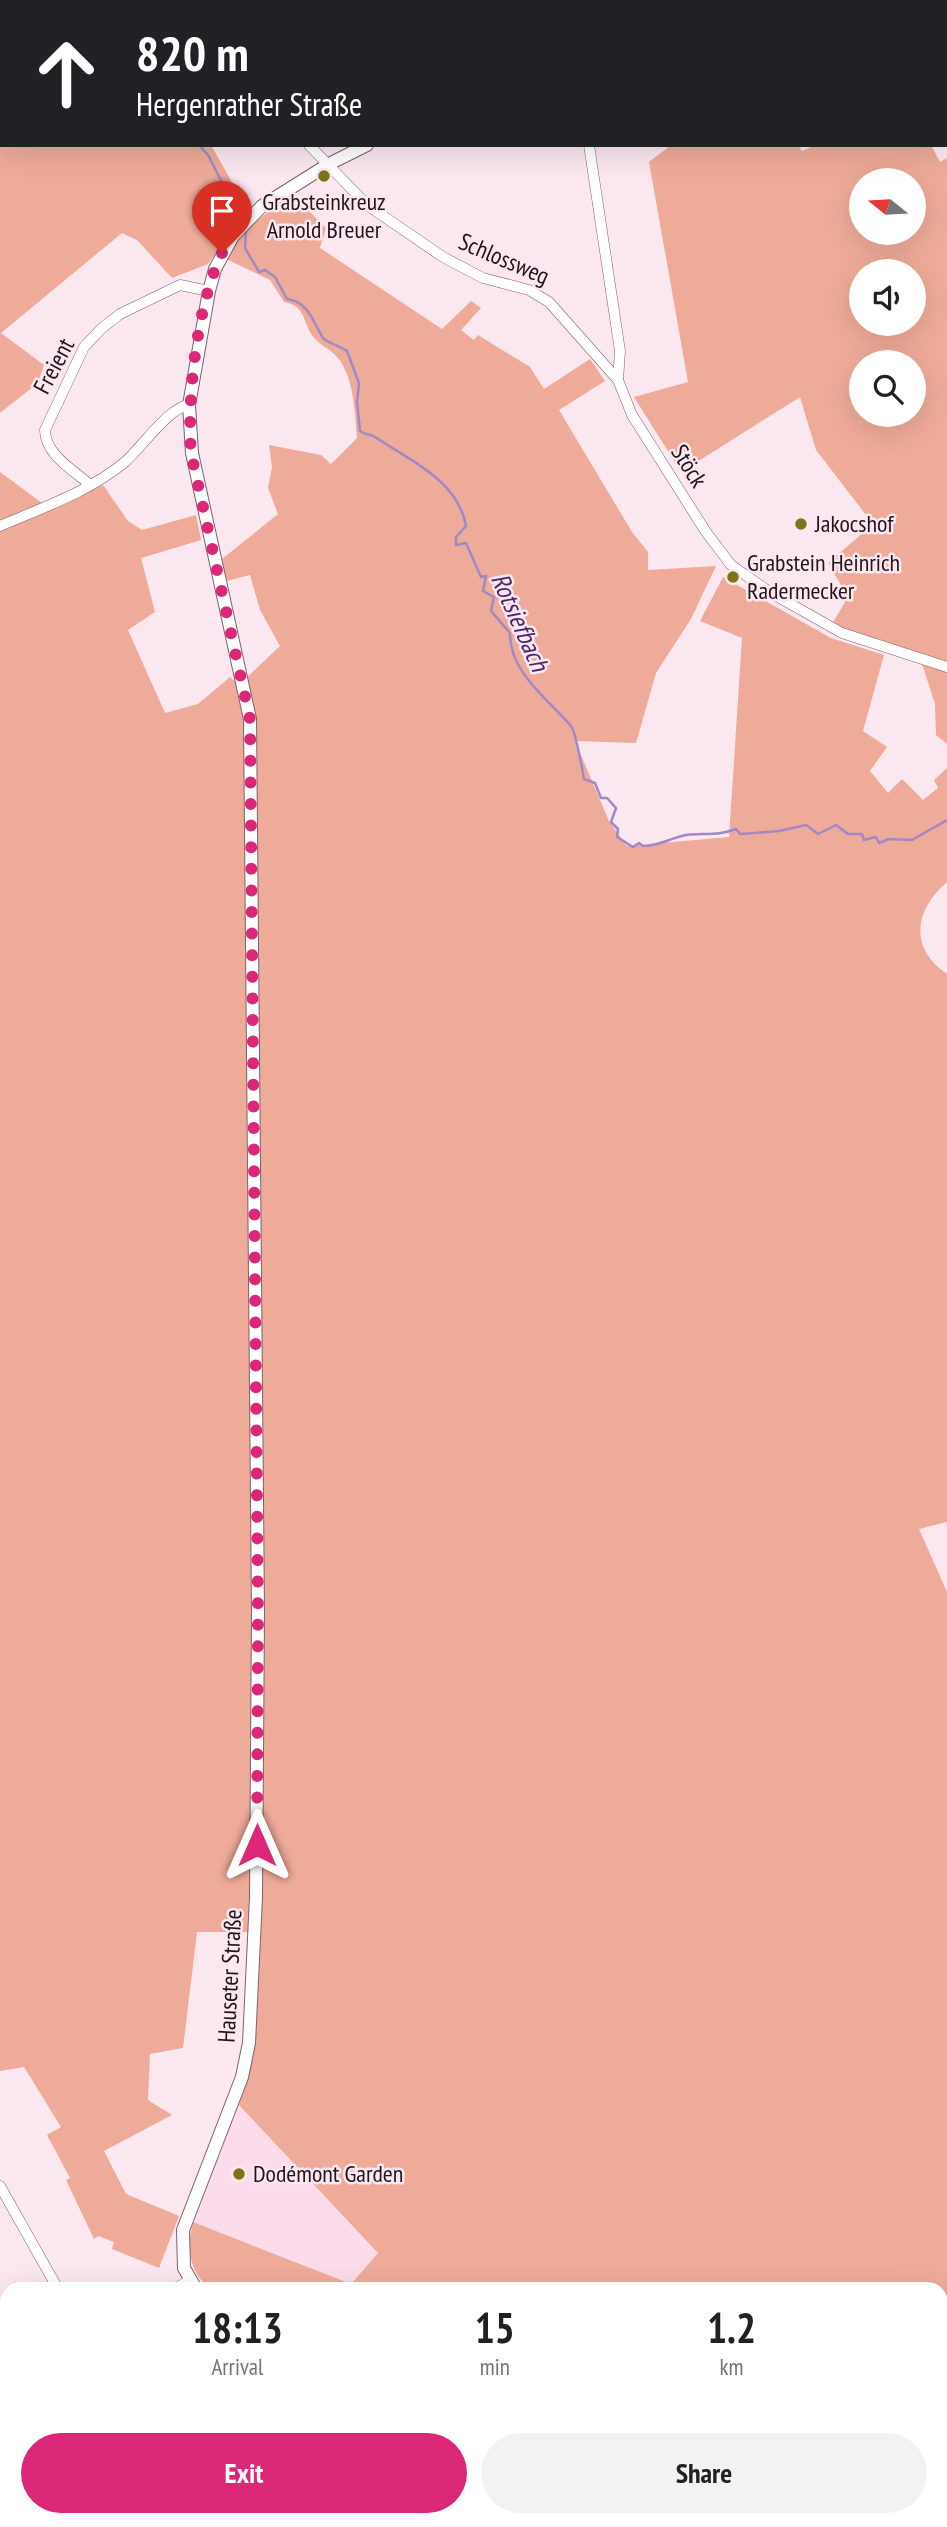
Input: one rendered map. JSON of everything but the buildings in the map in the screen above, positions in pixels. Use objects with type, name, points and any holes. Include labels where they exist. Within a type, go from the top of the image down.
[{"type":"street","name":"Schlossweg","points":[[311,147],[367,205],[443,257],[483,278],[530,290],[550,302],[618,380]]},
{"type":"street","name":"Hauseter Straße","points":[[191,2282],[182,2256],[183,2230],[242,2077],[249,2043],[254,1980],[258,1612],[250,719],[245,686],[191,453],[189,405],[209,291],[222,253],[250,217],[328,164],[363,147]]},
{"type":"street","name":"Stöck","points":[[589,147],[620,351],[618,380],[632,415],[706,532],[732,565],[771,593],[842,633],[947,667]]},
{"type":"street","name":"Freient","points":[[89,484],[51,450],[45,441],[45,430],[84,348],[120,314],[151,297],[180,285],[209,291]]},
{"type":"street","points":[[0,526],[117,468],[166,420],[184,405],[189,405]]},
{"type":"street","points":[[0,2186],[54,2282]]},
{"type":"shaded area","points":[[0,147],[212,147],[246,207],[243,217],[208,264],[172,278],[137,240],[122,233],[1,333],[44,365],[38,383],[0,413]]},
{"type":"shaded area","points":[[668,147],[799,147],[802,151],[811,147],[932,147],[940,162],[947,158],[947,662],[918,655],[832,624],[848,597],[828,563],[873,524],[816,450],[800,397],[681,472],[634,397],[688,382],[649,162]]},
{"type":"shaded area","points":[[293,195],[326,228],[320,248],[442,329],[471,301],[481,308],[461,330],[474,340],[478,335],[530,367],[544,389],[590,359],[605,381],[559,410],[632,532],[648,552],[648,570],[716,566],[691,619],[656,673],[636,743],[575,741],[609,821],[627,846],[729,837],[742,638],[700,621],[723,577],[831,638],[884,655],[863,731],[887,747],[870,771],[888,793],[902,779],[923,800],[938,788],[934,780],[947,768],[947,882],[928,904],[920,928],[921,941],[926,952],[934,964],[947,974],[947,1522],[919,1529],[947,1592],[947,2282],[353,2282],[378,2253],[239,2105],[254,2052],[261,1932],[197,1932],[183,2048],[150,2054],[148,2100],[172,2115],[104,2151],[126,2194],[179,2216],[159,2268],[112,2249],[114,2242],[98,2236],[94,2239],[66,2180],[70,2178],[47,2135],[61,2127],[24,2067],[0,2071],[0,529],[103,485],[128,521],[142,530],[196,515],[201,540],[141,558],[155,612],[128,630],[165,713],[198,704],[230,677],[239,685],[280,646],[260,610],[250,575],[227,581],[222,559],[278,514],[268,488],[272,467],[269,445],[321,455],[331,464],[357,438],[351,386],[338,358],[313,336],[299,309],[284,302],[270,280],[226,259],[239,239],[273,208]]},
{"type":"shaded area","points":[[0,472],[42,503],[0,522]]},
{"type":"shaded area","points":[[922,664],[947,671],[947,744],[936,735],[935,704]]},
{"type":"shaded area","points":[[239,2105],[378,2253],[353,2282],[346,2282],[193,2222]]},
{"type":"shaded area","points":[[193,2222],[346,2282],[203,2282],[191,2259]]},
{"type":"waterway","name":"Rotsiefbach","points":[[201,147],[208,155],[240,218]]},
{"type":"waterway","name":"Rotsiefbach","points":[[246,229],[245,248],[259,272],[265,270],[275,277],[287,299],[305,308],[323,338],[347,351],[359,383],[357,402],[360,431],[417,463],[453,496],[466,526],[456,537],[456,545],[466,543],[481,577],[486,576],[483,591],[494,597],[491,611],[510,633],[511,647],[523,673],[571,726],[584,779],[595,783],[601,798],[607,798],[616,808],[611,822],[618,829],[617,837],[633,847],[639,843],[649,846],[686,835],[736,829],[740,834],[779,831],[806,825],[818,834],[836,825],[848,834],[862,834],[864,840],[876,837],[879,843],[889,839],[912,840],[947,820]]},
{"type":"place","name":"Grabsteinkreuz Arnold Breuer","points":[[324,176]]},
{"type":"place","name":"Jakocshof","points":[[801,524]]},
{"type":"place","name":"Grabstein Heinrich Radermecker","points":[[733,577]]},
{"type":"place","name":"Dodémont Garden","points":[[239,2174]]},
{"type":"route","points":[[222,253],[209,291],[189,415],[191,453],[231,622],[250,719],[258,1612],[257,1845]]}]
